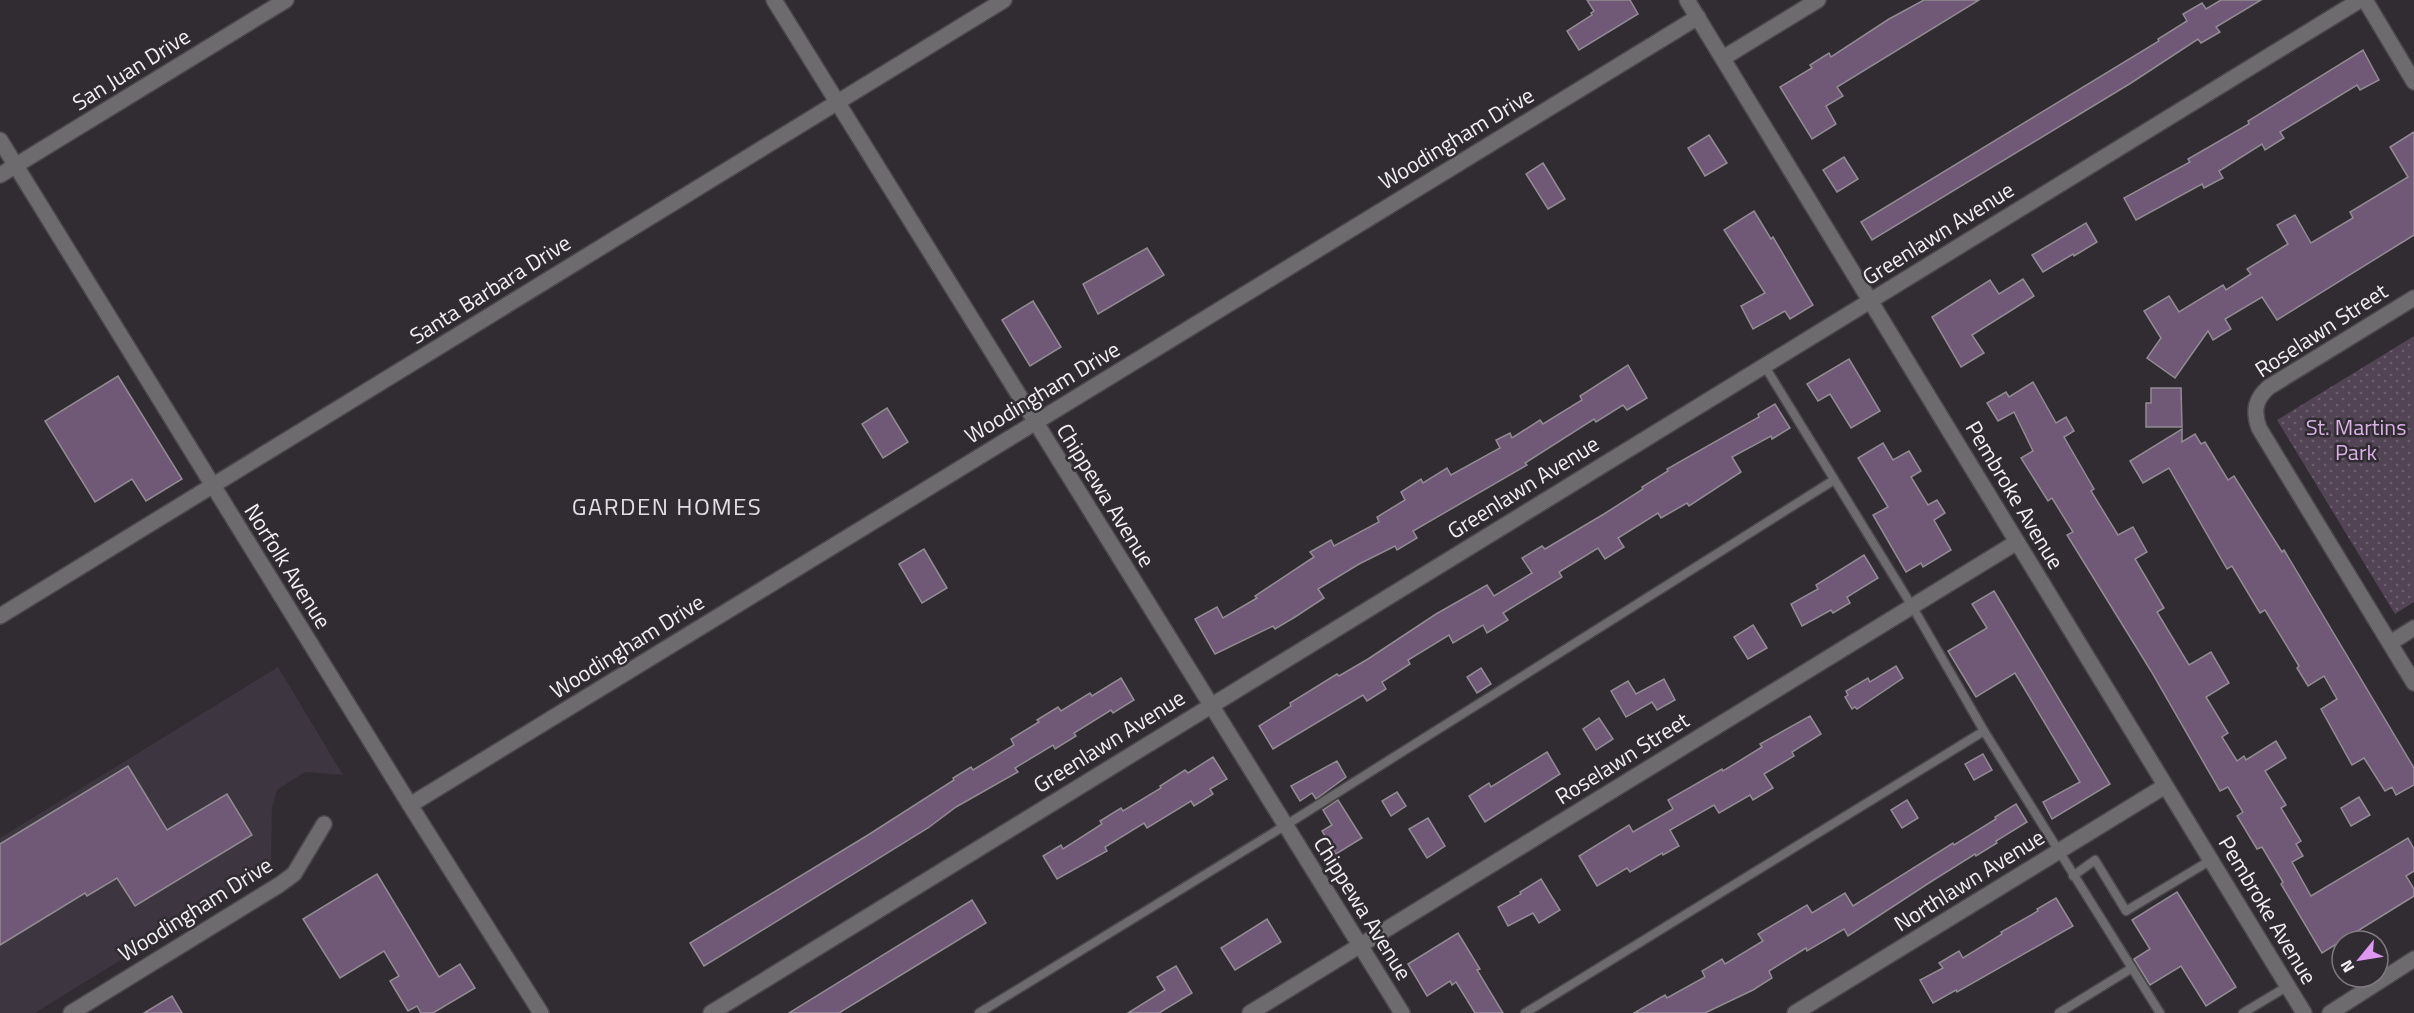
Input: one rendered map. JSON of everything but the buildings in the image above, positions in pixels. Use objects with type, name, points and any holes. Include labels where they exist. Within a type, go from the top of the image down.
[{"type":"street","name":"San Juan Drive","points":[[0,175],[286,0]]},
{"type":"street","name":"Chippewa Avenue","points":[[774,0],[1034,423],[1402,1013]]},
{"type":"street","name":"Santa Barbara Drive","points":[[0,616],[1004,0]]},
{"type":"street","name":"Pembroke Avenue","points":[[1688,0],[2304,1013]]},
{"type":"street","points":[[1723,58],[1818,0]]},
{"type":"street","name":"Greenlawn Avenue","points":[[711,1013],[2360,0]]},
{"type":"street","points":[[2365,0],[2414,82]]},
{"type":"street","name":"Woodingham Drive","points":[[410,806],[1698,17]]},
{"type":"street","name":"Norfolk Avenue","points":[[0,140],[410,806],[541,1013]]},
{"type":"street","name":"Roselawn Street","points":[[2390,643],[2259,428],[2255,416],[2256,404],[2261,394],[2269,387],[2414,298]]},
{"type":"street","name":"Roselawn Street","points":[[1250,1013],[2017,542]]},
{"type":"street","points":[[2414,628],[2390,643],[2414,683]]},
{"type":"street","name":"Northlawn Avenue","points":[[1796,1013],[2166,786]]},
{"type":"street","name":"Woodingham Drive","points":[[71,1013],[294,874],[324,824]]},
{"type":"street","points":[[2330,1013],[2414,959]]},
{"type":"lane","points":[[1764,365],[1912,606],[1984,732],[2160,1013]]},
{"type":"lane","points":[[979,1013],[1286,825],[1834,480]]},
{"type":"lane","points":[[1525,1013],[1984,732]]},
{"type":"lane","points":[[2073,876],[2095,860],[2126,911],[2211,860]]},
{"type":"lane","points":[[2059,1013],[2132,968]]},
{"type":"lane","points":[[2243,1013],[2288,986]]},
{"type":"shaded area","points":[[278,667],[343,775],[305,772],[277,790],[272,808],[271,867],[35,1013],[0,1013],[0,838]]},
{"type":"green space","name":"St. Martins Park","points":[[2414,336],[2414,602],[2395,614],[2277,420]]},
{"type":"district","name":"GARDEN HOMES","points":[[667,507]]}]
